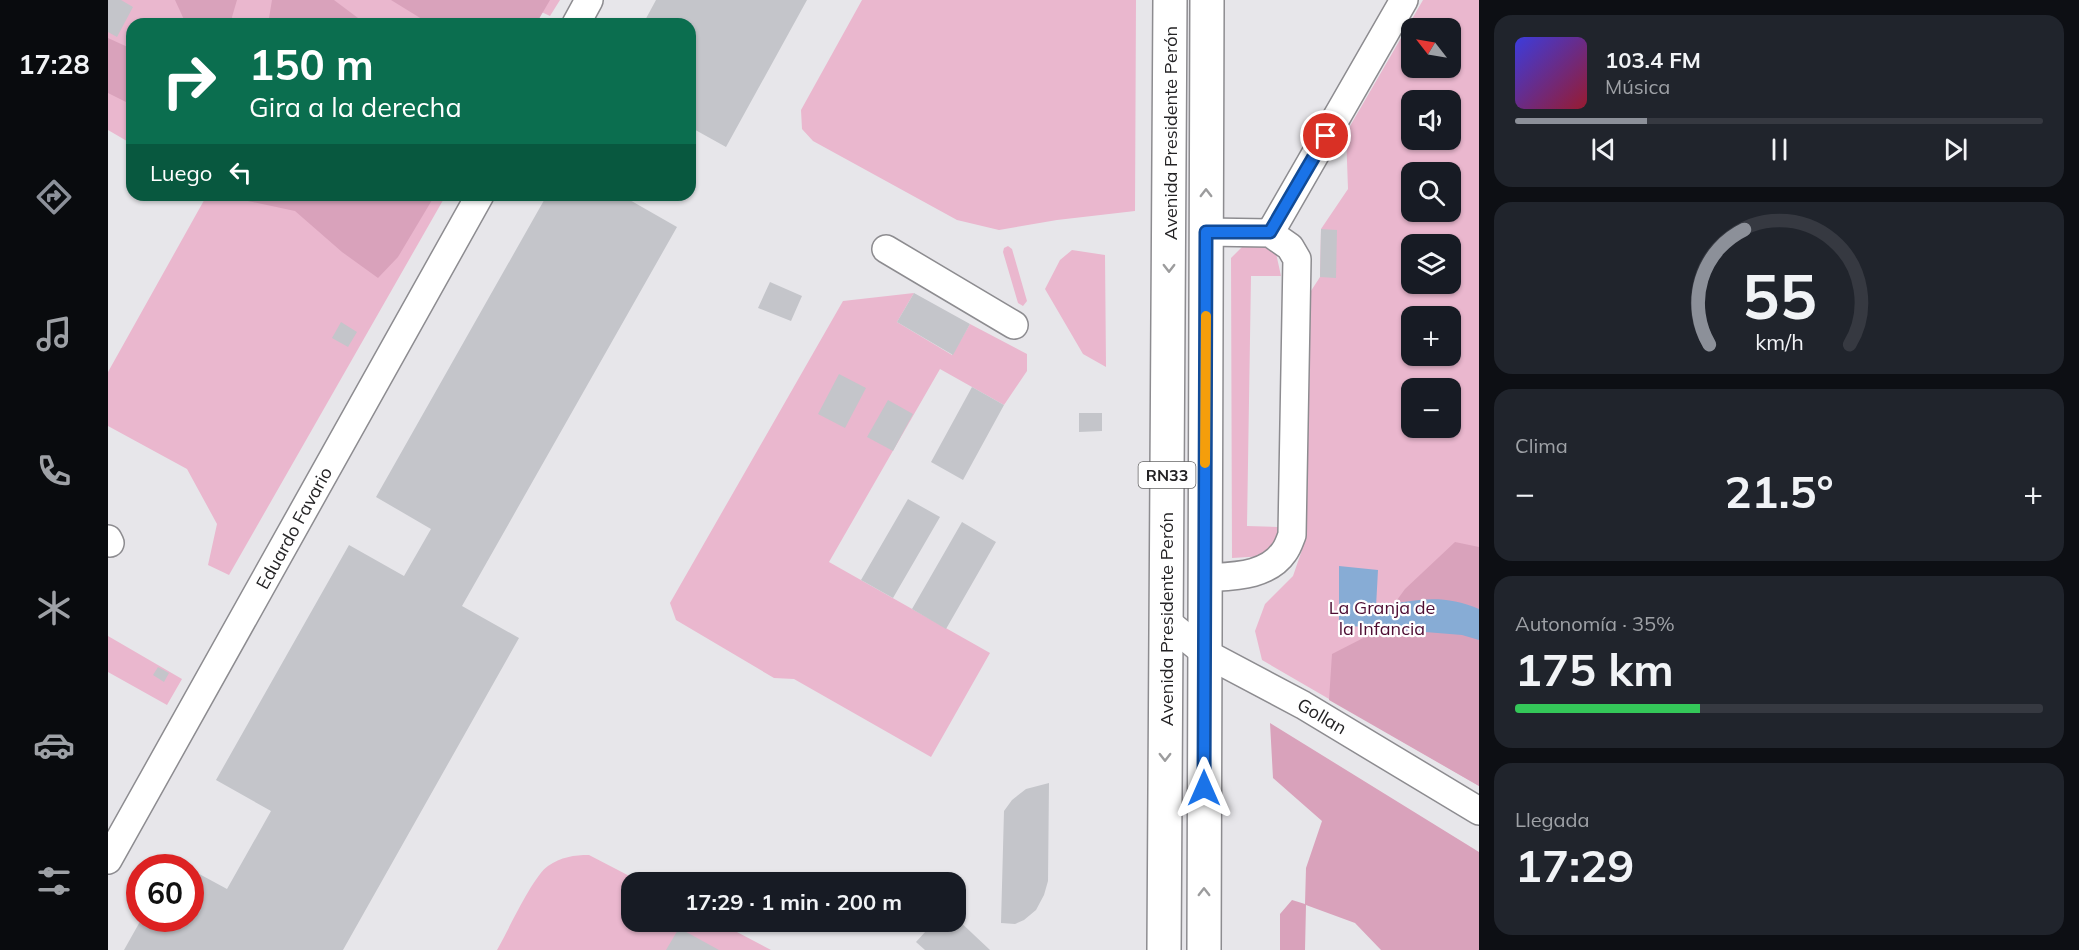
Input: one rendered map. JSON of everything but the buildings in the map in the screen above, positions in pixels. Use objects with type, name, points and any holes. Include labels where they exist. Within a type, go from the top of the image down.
[{"type":"main road","name":"Avenida Presidente Perón","points":[[1164,950],[1170,0]]},
{"type":"main road","name":"Avenida Presidente Perón","points":[[1204,950],[1207,0]]},
{"type":"lane","points":[[580,18],[590,0]]},
{"type":"lane","points":[[1270,232],[1404,0]]},
{"type":"lane","name":"Eduardo Favario","points":[[108,860],[477,201]]},
{"type":"lane","points":[[1205,578],[1246,575],[1266,567],[1284,553],[1292,535],[1297,259],[1290,247],[1270,232],[1206,232]]},
{"type":"lane","points":[[886,249],[1014,325]]},
{"type":"lane","name":"Gollan","points":[[1166,621],[1205,653],[1303,705],[1479,810]]},
{"type":"green space","points":[[108,0],[417,0],[454,18],[126,18],[126,140],[108,130]]},
{"type":"green space","points":[[516,0],[560,0],[550,16]]},
{"type":"green space","points":[[862,0],[1136,0],[1135,211],[1057,220],[999,230],[957,220],[813,141],[802,129],[801,110]]},
{"type":"green space","name":"La Granja de la Infancia","points":[[1423,0],[1479,0],[1479,786],[1262,660],[1255,631],[1265,604],[1293,576],[1303,547],[1309,294],[1320,277],[1321,229],[1348,189],[1346,133],[1401,38],[1401,78],[1461,78],[1461,18],[1413,18]]},
{"type":"green space","points":[[204,201],[443,201],[229,575],[208,565],[217,524],[187,469],[108,426],[108,372]]},
{"type":"green space","points":[[1264,242],[1276,253],[1281,276],[1251,276],[1247,526],[1278,527],[1278,544],[1265,556],[1232,558],[1231,258],[1243,246]]},
{"type":"green space","points":[[1008,246],[1012,249],[1027,301],[1023,306],[1018,303],[1003,252]]},
{"type":"green space","points":[[1072,250],[1105,255],[1106,367],[1083,354],[1045,289],[1060,260]]},
{"type":"green space","points":[[914,293],[897,322],[952,355],[970,324],[1027,354],[1027,371],[1004,405],[940,369],[829,562],[990,653],[931,757],[794,679],[774,678],[676,620],[670,603],[843,301]]},
{"type":"green space","points":[[108,636],[182,679],[167,705],[108,672]]},
{"type":"green space","points":[[589,855],[622,872],[621,932],[737,932],[771,950],[497,950],[528,892],[542,872],[553,863],[573,856]]},
{"type":"shaded area","points":[[175,0],[237,0],[232,18],[183,18]]},
{"type":"shaded area","points":[[272,0],[334,0],[358,18],[269,18]]},
{"type":"shaded area","points":[[391,0],[550,0],[540,18],[420,18]]},
{"type":"shaded area","points":[[108,38],[126,46],[126,102],[108,93]]},
{"type":"shaded area","points":[[248,201],[431,201],[398,257],[378,278],[342,252],[295,211]]},
{"type":"shaded area","points":[[1455,542],[1479,547],[1479,786],[1329,700],[1332,654],[1373,633],[1405,589]]},
{"type":"shaded area","points":[[1270,723],[1479,852],[1479,950],[1381,950],[1355,923],[1306,905],[1305,950],[1280,950],[1280,914],[1292,900],[1305,904],[1306,868],[1322,821],[1273,778]]},
{"type":"water","points":[[1339,566],[1378,570],[1376,607],[1416,600],[1440,599],[1479,609],[1479,640],[1462,635],[1339,625]]},
{"type":"slow traffic","points":[[1205,463],[1206,316]]},
{"type":"route","points":[[1204,788],[1206,232],[1270,232],[1326,136]]}]
